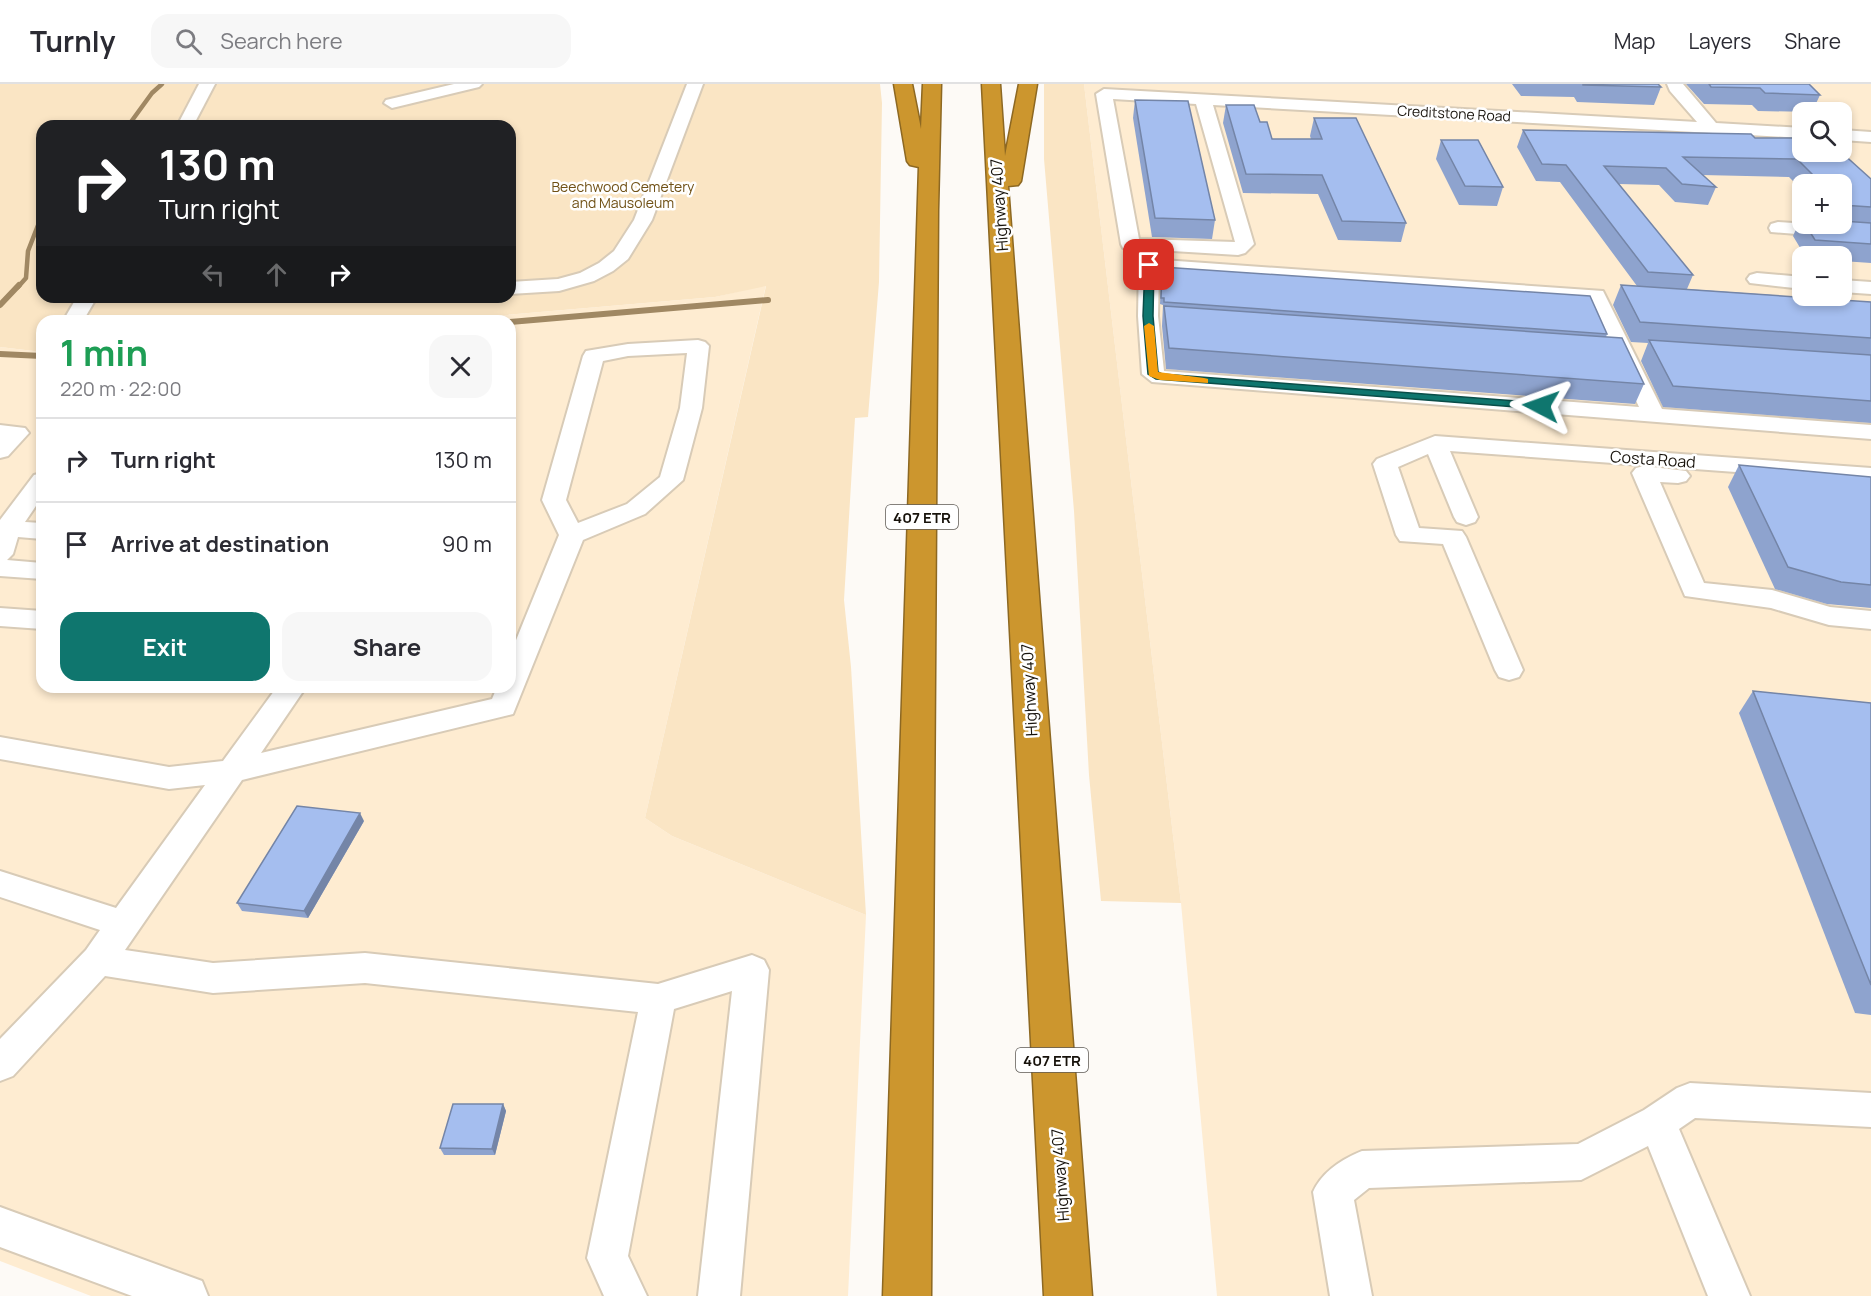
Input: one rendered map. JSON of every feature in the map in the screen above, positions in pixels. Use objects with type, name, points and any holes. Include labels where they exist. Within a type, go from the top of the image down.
[{"type":"highway","points":[[903,84],[927,210]]},
{"type":"highway","name":"407 ETR","points":[[907,1296],[927,210],[932,84]]},
{"type":"highway","name":"Highway 407","points":[[991,84],[1068,1296]]},
{"type":"highway","points":[[1001,239],[1028,84]]},
{"type":"street","points":[[188,120],[207,84]]},
{"type":"street","points":[[390,84],[394,109],[474,84]]},
{"type":"street","points":[[516,288],[559,285],[587,277],[606,267],[621,255],[643,220],[695,84]]},
{"type":"street","points":[[1282,84],[1289,103]]},
{"type":"street","points":[[1675,84],[1694,119]]},
{"type":"street","points":[[1659,91],[1678,111],[1711,128],[1792,132]]},
{"type":"street","name":"Creditstone Road","points":[[1203,99],[1245,241],[1242,247],[1238,249],[1130,244],[1104,94],[1694,119]]},
{"type":"street","points":[[1648,110],[1678,111]]},
{"type":"street","points":[[1694,119],[1729,113]]},
{"type":"street","points":[[1852,136],[1871,137]]},
{"type":"street","points":[[1778,228],[1871,234]]},
{"type":"street","points":[[1620,297],[1149,265],[1148,316],[1153,374],[1160,377],[1871,432]]},
{"type":"street","points":[[1757,279],[1792,281]]},
{"type":"street","points":[[1852,287],[1871,288]]},
{"type":"street","points":[[1596,295],[1653,414]]},
{"type":"street","points":[[1148,316],[1172,318]]},
{"type":"street","points":[[516,675],[572,535],[636,509],[671,480],[691,408],[698,346],[628,350],[594,356],[554,500],[572,535]]},
{"type":"street","points":[[1600,349],[1648,352]]},
{"type":"street","points":[[0,432],[17,433],[0,451]]},
{"type":"street","points":[[1467,518],[1435,443],[1385,464],[1410,535],[1453,537],[1509,670]]},
{"type":"street","name":"Costa Road","points":[[1435,443],[1871,475]]},
{"type":"street","points":[[1871,493],[1644,473],[1694,590],[1772,599],[1829,616],[1871,620]]},
{"type":"street","points":[[0,554],[2,524],[36,489]]},
{"type":"street","points":[[2,524],[36,530]]},
{"type":"street","points":[[0,568],[36,571]]},
{"type":"street","points":[[0,617],[36,620]]},
{"type":"street","points":[[0,1064],[98,960],[288,693]]},
{"type":"street","points":[[0,748],[169,778],[234,771],[503,707],[509,693]]},
{"type":"street","points":[[0,884],[124,924]]},
{"type":"street","points":[[98,960],[213,978],[365,968],[658,999],[752,970],[719,1296]]},
{"type":"street","points":[[626,1296],[607,1258],[658,999]]},
{"type":"street","points":[[1351,1296],[1333,1192],[1362,1170],[1581,1162],[1657,1122],[1690,1101],[1871,1110]]},
{"type":"street","points":[[1657,1122],[1729,1296]]},
{"type":"street","points":[[0,1227],[187,1296]]},
{"type":"shaded area","points":[[1084,84],[1871,84],[1871,1296],[1217,1296],[1181,903]]},
{"type":"shaded area","points":[[766,285],[645,818],[672,836],[866,915],[848,1296],[91,1296],[0,1261],[0,347],[36,351],[36,693],[516,693],[516,315],[506,315],[715,297]]},
{"type":"green space","name":"Beechwood Cemetery and Mausoleum","points":[[0,84],[880,84],[882,103],[879,282],[868,417],[855,418],[844,600],[851,667],[866,915],[672,836],[645,818],[766,286],[715,297],[506,315],[36,315],[36,351],[0,347]]},
{"type":"green space","points":[[1044,84],[1084,84],[1181,903],[1101,901],[1089,775],[1074,511],[1044,159]]},
{"type":"building","points":[[1658,84],[1661,87],[1583,85]]},
{"type":"building","points":[[1709,84],[1809,84],[1820,95],[1765,93],[1760,88],[1711,87]]},
{"type":"building","points":[[1135,100],[1188,101],[1215,220],[1155,218]]},
{"type":"building","points":[[1226,105],[1254,105],[1260,122],[1267,122],[1272,139],[1322,139],[1314,118],[1356,118],[1406,223],[1342,221],[1322,175],[1246,174]]},
{"type":"building","points":[[1523,130],[1751,134],[1755,138],[1792,138],[1792,159],[1683,157],[1716,187],[1682,184],[1666,168],[1604,166],[1693,275],[1648,272],[1566,165],[1542,164]]},
{"type":"building","points":[[1441,140],[1478,140],[1503,187],[1465,186]]},
{"type":"building","points":[[1800,162],[1852,162],[1871,179],[1871,207],[1852,206],[1852,174],[1812,174]]},
{"type":"building","points":[[1852,222],[1871,223],[1871,244],[1815,240],[1811,234],[1852,234]]},
{"type":"building","points":[[1162,267],[1590,296],[1607,334],[1164,302],[1164,298],[1161,298]]},
{"type":"building","points":[[1621,285],[1792,297],[1792,306],[1852,306],[1852,301],[1871,302],[1871,338],[1640,322]]},
{"type":"building","points":[[1164,306],[1622,338],[1644,384],[1169,348]]},
{"type":"building","points":[[1649,340],[1871,355],[1871,401],[1673,386]]},
{"type":"building","points":[[1739,465],[1871,477],[1871,585],[1841,582],[1788,567]]},
{"type":"building","points":[[1753,691],[1871,703],[1871,985]]},
{"type":"building","points":[[297,806],[360,813],[304,911],[237,903]]},
{"type":"building","points":[[453,1104],[503,1104],[492,1149],[440,1148]]},
{"type":"waterway","points":[[132,120],[152,93],[162,84]]},
{"type":"waterway","points":[[18,287],[26,278],[28,251],[36,230]]},
{"type":"waterway","points":[[0,305],[19,285]]},
{"type":"waterway","points":[[516,321],[768,300]]},
{"type":"waterway","points":[[0,354],[36,356]]},
{"type":"slow traffic","points":[[1149,326],[1153,374],[1160,377],[1204,381]]},
{"type":"route","points":[[1149,265],[1148,316],[1153,374],[1160,377],[1541,406]]}]
